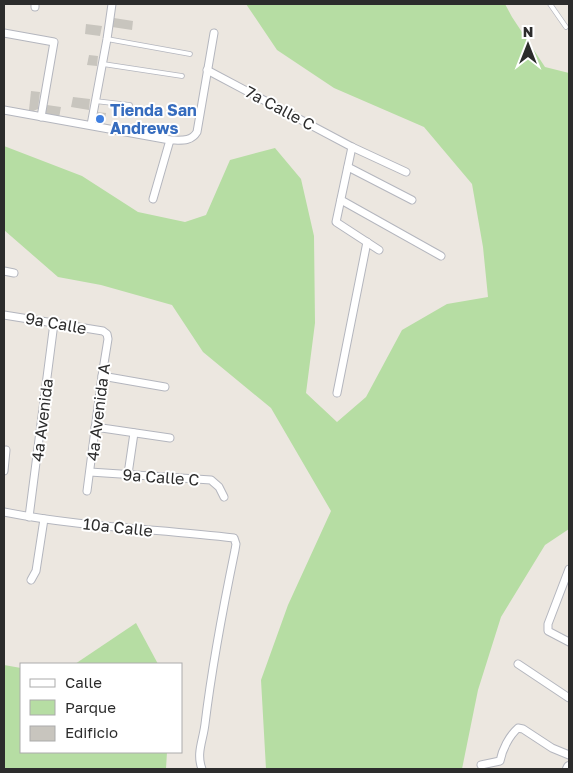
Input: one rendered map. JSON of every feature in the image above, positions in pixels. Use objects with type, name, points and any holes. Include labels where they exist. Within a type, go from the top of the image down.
[{"type":"street","points":[[91,125],[112,4]]},
{"type":"street","points":[[4,110],[170,140],[186,140],[194,137],[197,132],[214,32]]},
{"type":"street","points":[[4,42],[4,33],[54,42],[41,117]]},
{"type":"street","name":"7a Calle C","points":[[207,70],[352,147],[406,172]]},
{"type":"street","points":[[153,199],[170,140]]},
{"type":"street","points":[[352,147],[336,222],[379,250]]},
{"type":"street","points":[[348,167],[412,200]]},
{"type":"street","points":[[340,200],[441,256]]},
{"type":"street","points":[[337,393],[366,242]]},
{"type":"street","points":[[4,271],[14,273]]},
{"type":"street","name":"9a Calle","points":[[4,314],[103,331],[107,334]]},
{"type":"street","name":"4a Avenida","points":[[29,517],[54,324]]},
{"type":"street","name":"4a Avenida A","points":[[87,491],[108,339],[107,334]]},
{"type":"street","points":[[102,376],[165,386]]},
{"type":"street","points":[[95,427],[170,438]]},
{"type":"street","points":[[128,474],[134,433]]},
{"type":"street","points":[[4,471],[6,450]]},
{"type":"street","name":"9a Calle C","points":[[90,472],[211,480],[219,487],[224,497]]},
{"type":"street","name":"10a Calle","points":[[4,512],[29,517],[126,529],[234,538],[236,544],[210,679],[203,734],[198,755],[202,769]]},
{"type":"street","points":[[32,580],[36,571],[44,519]]},
{"type":"street","points":[[569,569],[548,624],[548,631],[551,634],[569,642]]},
{"type":"street","points":[[518,664],[569,698]]},
{"type":"street","points":[[481,765],[499,765],[501,754],[518,728],[523,729],[552,748],[569,755]]},
{"type":"lane","points":[[550,4],[566,27]]},
{"type":"lane","points":[[107,39],[190,54]]},
{"type":"lane","points":[[102,64],[182,76]]},
{"type":"lane","points":[[95,101],[130,105]]},
{"type":"green space","points":[[246,4],[505,4],[545,67],[569,73],[569,529],[545,545],[501,617],[478,690],[462,769],[266,769],[261,680],[288,605],[331,511],[271,408],[203,352],[172,305],[101,285],[58,277],[4,230],[4,146],[82,176],[138,212],[185,222],[206,215],[230,160],[275,148],[301,179],[314,236],[315,323],[306,393],[337,422],[366,397],[402,330],[447,304],[488,297],[483,247],[472,184],[424,127],[334,88],[277,50]]},
{"type":"green space","points":[[136,623],[157,663],[76,663]]},
{"type":"green space","points":[[4,665],[20,668],[20,753],[167,753],[166,769],[4,769]]},
{"type":"building","points":[[114,18],[133,21],[132,30],[112,27]]},
{"type":"building","points":[[86,24],[102,26],[100,36],[85,34]]},
{"type":"building","points":[[89,55],[98,56],[97,66],[87,65]]},
{"type":"building","points":[[31,91],[40,92],[38,109],[33,111],[29,110]]},
{"type":"building","points":[[73,97],[90,99],[89,110],[71,107]]},
{"type":"building","points":[[47,105],[61,107],[59,118],[45,115]]},
{"type":"building","name":"Tienda San Andrews","points":[[97,112],[106,113],[104,126],[95,125]]},
{"type":"place","name":"Tienda San Andrews","points":[[100,119]]}]
